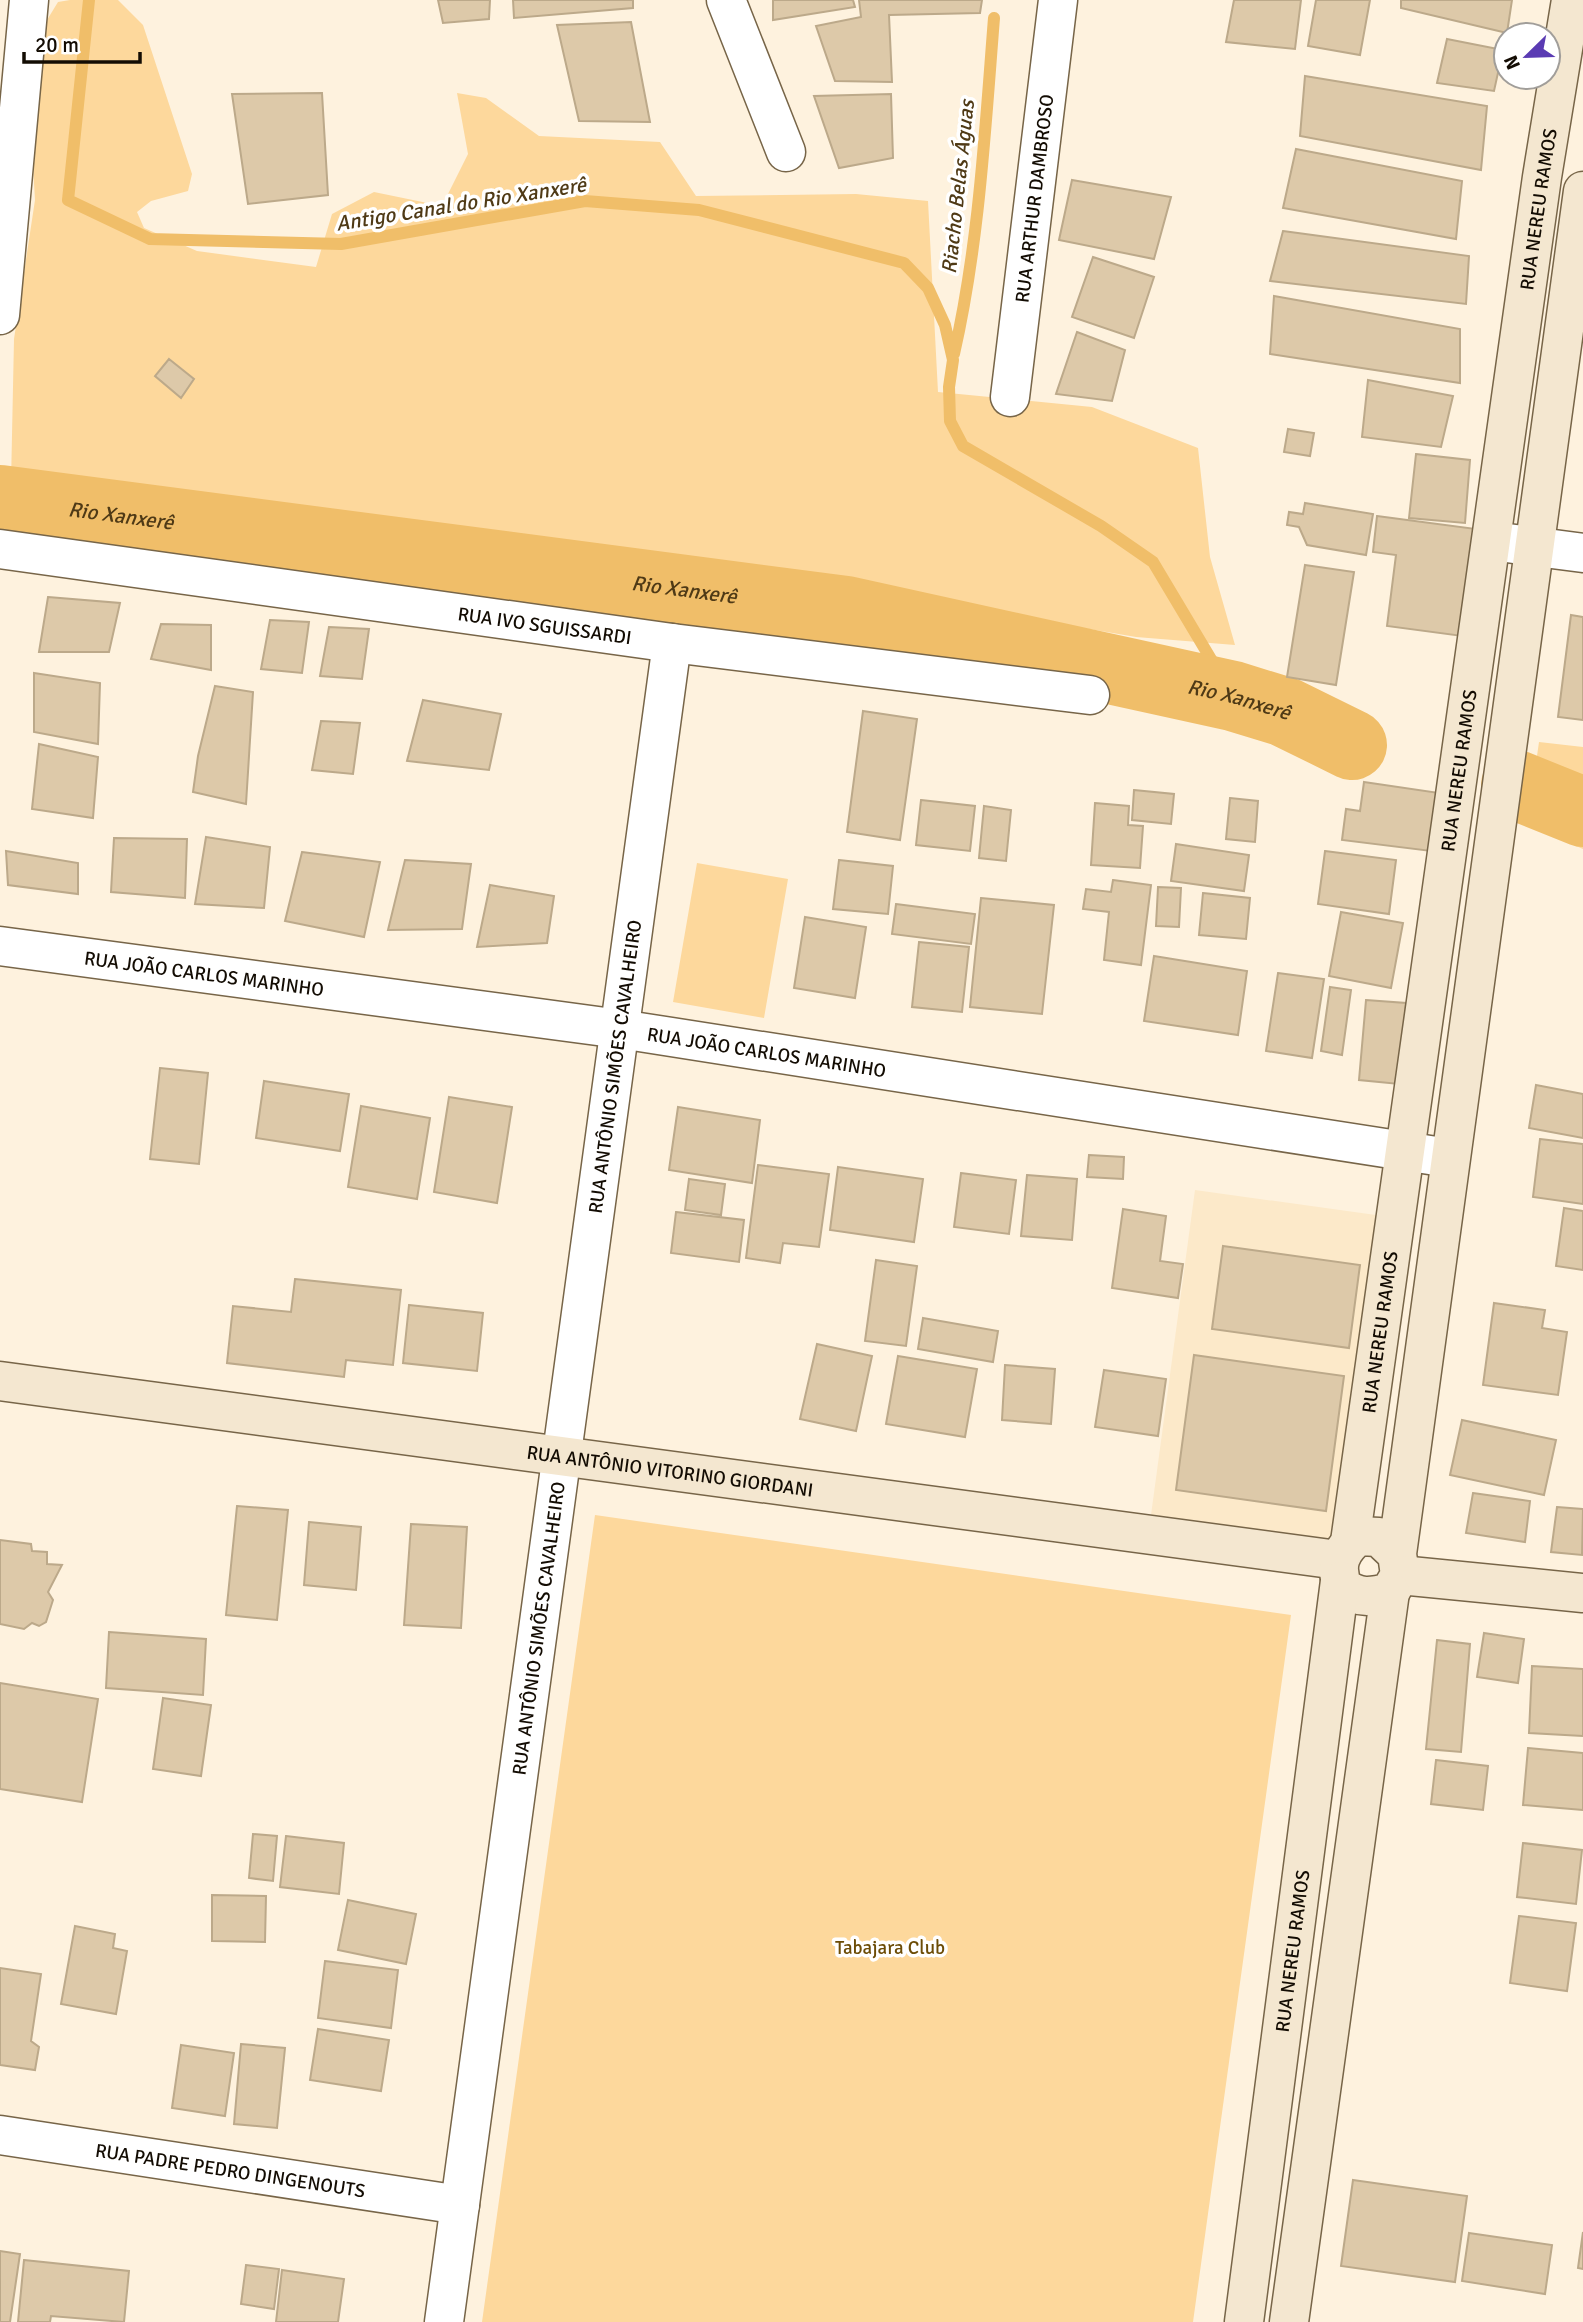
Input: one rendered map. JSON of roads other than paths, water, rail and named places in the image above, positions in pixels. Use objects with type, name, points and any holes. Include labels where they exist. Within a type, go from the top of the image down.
[{"type":"street","points":[[0,315],[29,0]]},
{"type":"street","points":[[726,0],[786,152]]},
{"type":"street","name":"RUA ARTHUR DAMBROSO","points":[[1010,397],[1058,0]]},
{"type":"street","name":"RUA NEREU RAMOS","points":[[1245,2318],[1343,1561],[1376,1373],[1542,177],[1571,0]]},
{"type":"street","points":[[1245,2318],[1293,2321],[1449,1158],[1583,189],[1542,177]]},
{"type":"street","points":[[1513,384],[1555,394]]},
{"type":"street","points":[[1492,541],[1583,553]]},
{"type":"street","name":"RUA IVO SGUISSARDI","points":[[0,549],[672,643],[1090,695]]},
{"type":"street","name":"RUA ANTÔNIO SIMÕES CAVALHEIRO","points":[[444,2322],[672,643]]},
{"type":"street","points":[[1449,844],[1492,848]]},
{"type":"street","name":"RUA JOÃO CARLOS MARINHO","points":[[0,946],[620,1029],[1449,1158]]},
{"type":"street","points":[[1427,999],[1470,1007]]},
{"type":"street","points":[[1376,1373],[1421,1381]]},
{"type":"street","name":"RUA ANTÔNIO VITORINO GIORDANI","points":[[0,1381],[1343,1561]]},
{"type":"street","points":[[1395,1573],[1379,1537],[1357,1536],[1343,1561],[1343,1587],[1360,1597],[1395,1573],[1583,1593]]},
{"type":"street","points":[[1312,1807],[1360,1817]]},
{"type":"street","points":[[1280,2049],[1327,2055]]},
{"type":"street","name":"RUA PADRE PEDRO DINGENOUTS","points":[[0,2135],[460,2205]]},
{"type":"waterway","name":"Antigo Canal do Rio Xanxerê","points":[[89,0],[68,200],[150,239],[341,244],[585,201],[699,210],[904,263],[928,288],[945,325],[953,360],[949,387],[950,421],[963,446],[1101,526],[1153,562],[1233,696]]},
{"type":"waterway","name":"Riacho Belas Águas","points":[[954,354],[970,271],[994,18]]},
{"type":"waterway","name":"Rio Xanxerê","points":[[0,500],[846,611],[1233,696],[1285,712],[1352,745]]},
{"type":"waterway","name":"Rio Xanxerê","points":[[1516,785],[1583,812]]},
{"type":"park label","name":"Tabajara Club","points":[[890,1947]]}]
